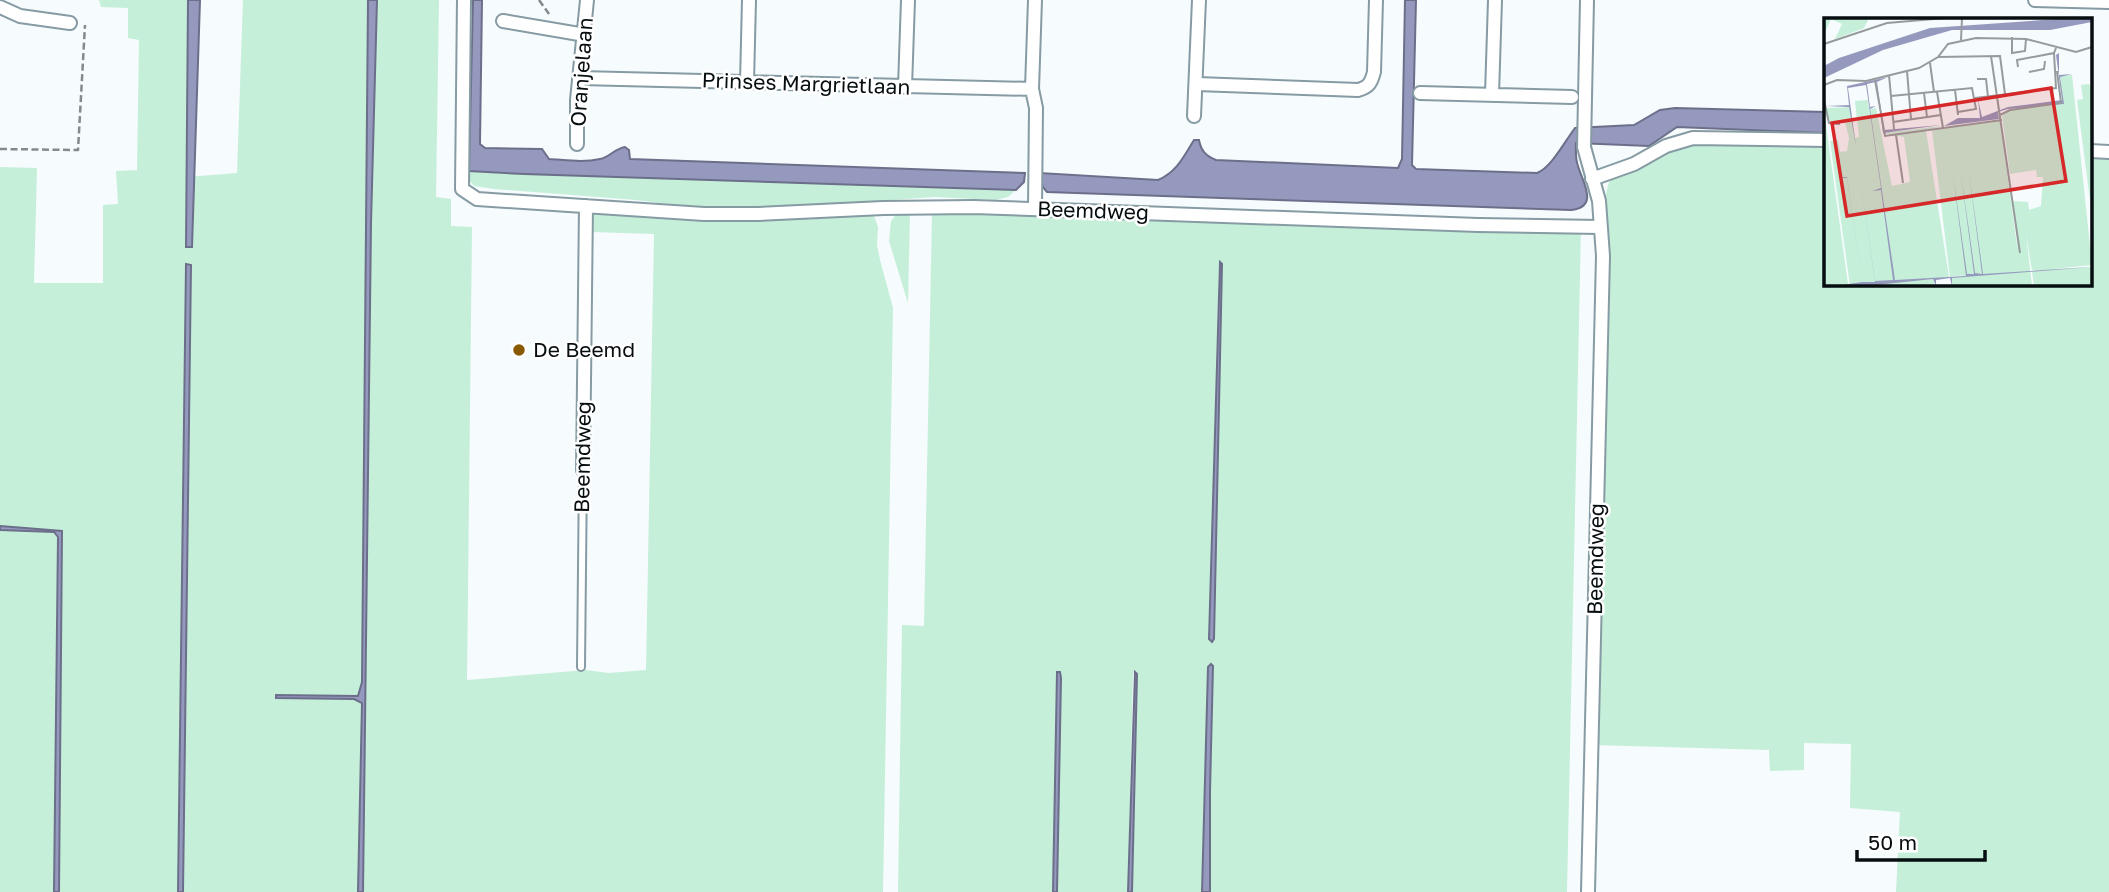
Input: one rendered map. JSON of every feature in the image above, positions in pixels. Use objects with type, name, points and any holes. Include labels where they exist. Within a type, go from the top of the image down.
[{"type":"street","name":"Beemdweg","points":[[464,0],[462,189],[477,199],[732,214],[883,208],[1035,208],[1478,225],[1601,227]]},
{"type":"street","name":"Oranjelaan","points":[[577,144],[577,100],[587,0]]},
{"type":"street","points":[[747,82],[749,0]]},
{"type":"street","points":[[905,86],[908,0]]},
{"type":"street","points":[[1035,0],[1032,89],[1036,108],[1035,208]]},
{"type":"street","points":[[1194,116],[1199,0]]},
{"type":"street","points":[[1197,84],[1358,90],[1367,88],[1374,72],[1376,0]]},
{"type":"street","points":[[1492,95],[1495,0]]},
{"type":"street","name":"Beemdweg","points":[[1587,0],[1584,146],[1599,201],[1603,256],[1588,892]]},
{"type":"street","points":[[2035,0],[2109,2]]},
{"type":"street","points":[[0,6],[20,16],[70,23]]},
{"type":"street","points":[[503,20],[584,35]]},
{"type":"street","name":"Prinses Margrietlaan","points":[[580,78],[1032,89]]},
{"type":"street","points":[[1420,93],[1572,97]]},
{"type":"street","points":[[1592,179],[1634,164],[1666,146],[1693,138],[1824,140]]},
{"type":"street","name":"Beemdweg","points":[[583,470],[586,206]]},
{"type":"lane","name":"Beemdweg","points":[[581,667],[583,470]]},
{"type":"path","points":[[0,149],[78,150],[86,26],[70,23]]},
{"type":"green space","points":[[99,0],[188,0],[187,177],[237,173],[243,0],[368,0],[362,682],[359,696],[277,695],[276,698],[354,699],[362,703],[358,892],[183,892],[191,265],[186,265],[178,892],[59,892],[62,531],[0,526],[0,167],[37,168],[34,283],[103,283],[103,205],[118,204],[116,171],[137,170],[139,40],[128,38],[128,8],[101,7]]},
{"type":"green space","points":[[377,0],[439,0],[436,197],[451,199],[451,226],[472,227],[467,680],[586,670],[609,673],[646,670],[654,234],[592,232],[594,214],[599,209],[764,220],[869,212],[874,216],[878,227],[880,260],[893,308],[883,892],[363,892],[371,223]]},
{"type":"green space","points":[[1678,142],[1824,147],[1824,285],[2092,285],[2092,157],[2109,157],[2109,892],[1896,892],[1900,812],[1850,808],[1851,744],[1804,743],[1804,770],[1770,771],[1769,750],[1593,745],[1606,194],[1609,182]]},
{"type":"green space","points":[[469,171],[1016,190],[1008,197],[995,200],[934,197],[758,210],[700,208],[474,186],[470,181]]},
{"type":"green space","points":[[898,212],[910,212],[908,303],[889,241],[891,221]]},
{"type":"green space","points":[[932,212],[1581,226],[1567,892],[1210,892],[1208,667],[1202,892],[1132,892],[1137,674],[1133,673],[1128,892],[1057,892],[1059,672],[1053,892],[898,892],[902,625],[924,626]],"holes":[[[1221,262],[1214,639],[1209,641]]]},
{"type":"green space","points":[[0,530],[54,532],[58,536],[54,892],[0,892]]},
{"type":"water","points":[[188,0],[200,0],[192,247],[186,247]]},
{"type":"water","points":[[368,0],[377,0],[371,223],[363,892],[358,892],[362,703],[354,699],[276,698],[276,695],[358,696],[362,682]]},
{"type":"water","points":[[473,0],[482,0],[480,144],[485,148],[542,149],[549,159],[581,161],[603,158],[625,147],[629,150],[630,159],[1025,173],[1024,182],[1016,190],[469,171]]},
{"type":"water","points":[[1405,0],[1416,0],[1412,165],[1416,169],[1537,173],[1553,160],[1575,128],[1634,125],[1660,110],[1675,108],[1824,112],[1824,133],[1677,127],[1649,146],[1576,143],[1576,160],[1587,199],[1580,208],[1571,210],[1047,192],[1042,186],[1040,173],[1158,180],[1175,168],[1194,140],[1199,140],[1204,153],[1216,160],[1398,168],[1402,159]]},
{"type":"water","points":[[1220,262],[1222,264],[1212,642],[1209,639]]},
{"type":"water","points":[[186,264],[191,265],[183,892],[178,892]]},
{"type":"water","points":[[0,526],[62,531],[59,892],[54,892],[58,537],[54,532],[0,530]]},
{"type":"water","points":[[1211,664],[1210,892],[1202,892],[1208,667]]},
{"type":"water","points":[[1057,672],[1060,672],[1061,678],[1057,892],[1053,892]]},
{"type":"water","points":[[1135,672],[1132,892],[1128,892]]},
{"type":"place","name":"De Beemd","points":[[519,350]]}]
